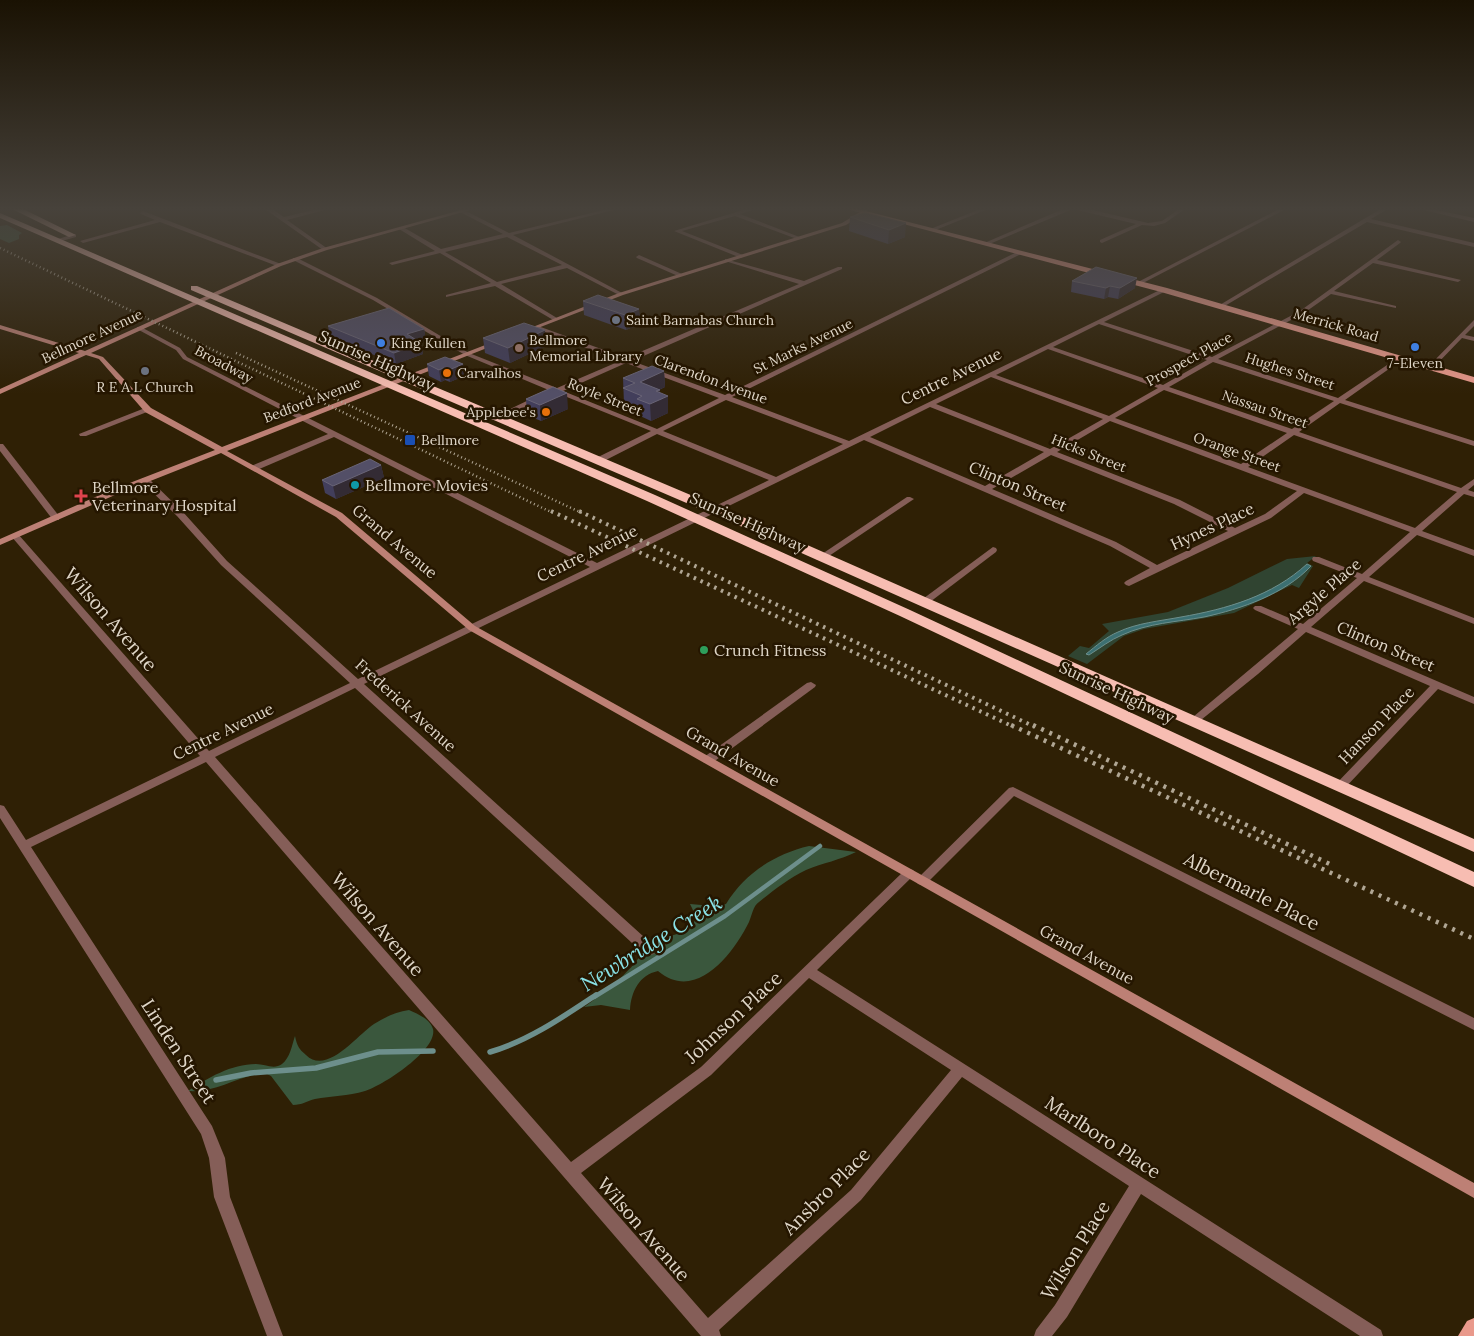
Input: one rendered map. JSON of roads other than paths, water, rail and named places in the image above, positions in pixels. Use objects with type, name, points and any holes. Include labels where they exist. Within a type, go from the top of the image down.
[{"type":"highway","name":"Sunrise Highway","points":[[125,269],[696,519],[905,613],[1474,880]]},
{"type":"highway","name":"Sunrise Highway","points":[[151,269],[714,511],[1474,846]]},
{"type":"main road","name":"Merrick Road","points":[[1084,269],[1221,306],[1474,380]]},
{"type":"main road","points":[[1469,1336],[1474,1328]]},
{"type":"street","name":"Bellmore Avenue","points":[[0,392],[269,269]]},
{"type":"street","name":"Royle Street","points":[[316,269],[375,299],[467,354],[777,480]]},
{"type":"street","points":[[471,269],[555,319]]},
{"type":"street","points":[[448,296],[554,269]]},
{"type":"street","points":[[573,269],[620,294]]},
{"type":"street","points":[[667,269],[680,275]]},
{"type":"street","points":[[518,334],[620,294],[698,269]]},
{"type":"street","points":[[758,269],[803,283]]},
{"type":"street","points":[[495,418],[837,269]]},
{"type":"street","name":"St Marks Avenue","points":[[597,461],[986,269]]},
{"type":"street","points":[[1139,283],[1166,269]]},
{"type":"street","points":[[1221,306],[1283,269]]},
{"type":"street","name":"Prospect Place","points":[[986,489],[1213,359],[1302,312],[1361,269]]},
{"type":"street","points":[[1410,269],[1458,280]]},
{"type":"street","name":"Centre Avenue","points":[[23,846],[596,566],[714,511],[1164,290]]},
{"type":"street","points":[[1330,292],[1394,308]]},
{"type":"street","name":"Hughes Street","points":[[1098,322],[1474,444]]},
{"type":"street","points":[[1431,367],[1474,322]]},
{"type":"street","name":"Grand Avenue","points":[[0,326],[101,358],[148,410],[340,515],[472,628],[1474,1191]]},
{"type":"street","name":"Clarendon Avenue","points":[[536,327],[850,444]]},
{"type":"street","name":"Broadway","points":[[139,328],[178,348],[185,358],[596,566]]},
{"type":"street","points":[[1461,336],[1474,339]]},
{"type":"street","name":"Bedford Avenue","points":[[0,542],[145,480],[501,341]]},
{"type":"street","name":"Nassau Street","points":[[1047,348],[1474,495]]},
{"type":"street","points":[[1242,467],[1401,358]]},
{"type":"street","name":"Orange Street","points":[[991,375],[1474,553]]},
{"type":"street","name":"Hicks Street","points":[[931,404],[1177,502],[1234,531]]},
{"type":"street","points":[[83,434],[148,410]]},
{"type":"street","points":[[254,468],[334,434]]},
{"type":"street","name":"Clinton Street","points":[[864,437],[1113,544],[1157,568]]},
{"type":"street","points":[[0,446],[56,518]]},
{"type":"street","name":"Frederick Avenue","points":[[145,480],[180,514],[224,563],[649,950]]},
{"type":"street","name":"Argyle Place","points":[[1192,722],[1474,481]]},
{"type":"street","name":"Hynes Place","points":[[1129,583],[1268,516],[1303,490]]},
{"type":"street","points":[[820,558],[910,500]]},
{"type":"street","name":"Wilson Avenue","points":[[14,536],[710,1333]]},
{"type":"street","points":[[924,603],[993,550]]},
{"type":"street","points":[[1316,559],[1474,621]]},
{"type":"street","name":"Clinton Street","points":[[1258,608],[1474,701]]},
{"type":"street","points":[[708,760],[810,685]]},
{"type":"street","name":"Hanson Place","points":[[1339,787],[1437,685]]},
{"type":"street","name":"Albermarle Place","points":[[922,881],[1013,791],[1474,1024]]},
{"type":"street","name":"Linden Street","points":[[0,809],[207,1131],[217,1158],[222,1197],[275,1336]]},
{"type":"street","name":"Johnson Place","points":[[570,1172],[706,1071],[909,873]]},
{"type":"street","name":"Marlboro Place","points":[[808,971],[1375,1336]]},
{"type":"street","name":"Ansbro Place","points":[[710,1333],[856,1195],[960,1069]]},
{"type":"street","name":"Wilson Place","points":[[1042,1336],[1061,1311],[1139,1184]]},
{"type":"water","points":[[1307,564],[1311,566],[1289,585],[1262,599],[1218,614],[1152,625],[1132,631],[1113,639],[1089,655],[1086,654],[1109,636],[1133,626],[1198,614],[1248,600],[1279,585]]},
{"type":"waterway","name":"Newbridge Creek","points":[[594,997],[725,916],[820,846]]},
{"type":"waterway","name":"Newbridge Creek","points":[[490,1052],[532,1035],[596,995]]},
{"type":"waterway","name":"Newbridge Creek","points":[[216,1080],[251,1073],[316,1068],[378,1052],[433,1051]]},
{"type":"railway","points":[[45,269],[553,513]]},
{"type":"railway","points":[[236,353],[582,513]]},
{"type":"railway","points":[[551,511],[1014,727]]},
{"type":"railway","points":[[579,511],[1035,727]]},
{"type":"railway","points":[[1011,725],[1474,939]]},
{"type":"railway","points":[[1033,725],[1334,866]]},
{"type":"place","name":"Saint Barnabas Church","points":[[616,320]]},
{"type":"place","name":"King Kullen","points":[[381,343]]},
{"type":"place","name":"7-Eleven","points":[[1415,347]]},
{"type":"place","name":"Bellmore Memorial Library","points":[[519,348]]},
{"type":"place","name":"R E A L Church","points":[[145,371]]},
{"type":"place","name":"Carvalhos","points":[[447,373]]},
{"type":"place","name":"Applebee's","points":[[546,412]]},
{"type":"place","name":"Bellmore","points":[[410,440]]},
{"type":"place","name":"Bellmore Movies","points":[[355,485]]},
{"type":"place","name":"Bellmore Veterinary Hospital","points":[[81,496]]},
{"type":"place","name":"Crunch Fitness","points":[[704,650]]}]
